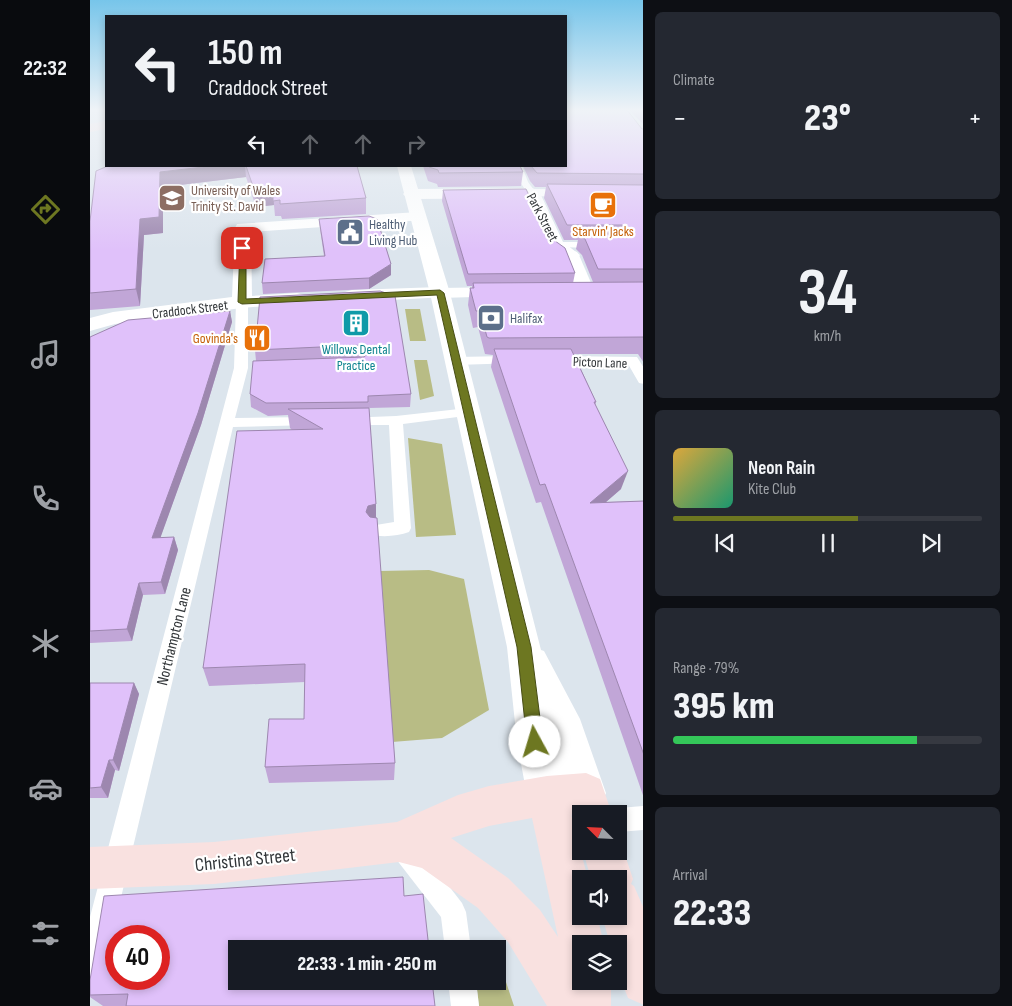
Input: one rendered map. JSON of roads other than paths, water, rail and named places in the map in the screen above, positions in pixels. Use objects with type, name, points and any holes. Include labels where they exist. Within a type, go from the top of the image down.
[{"type":"main road","points":[[399,842],[458,815],[493,806],[572,813]]},
{"type":"main road","name":"Christina Street","points":[[102,868],[214,863],[399,842]]},
{"type":"main road","points":[[399,842],[431,849],[493,893],[524,926],[546,959],[573,1006]]},
{"type":"main road","points":[[583,935],[595,860]]},
{"type":"main road","points":[[626,925],[643,982]]},
{"type":"main road","points":[[587,1006],[588,990]]},
{"type":"street","points":[[404,167],[440,293],[524,647],[535,742],[592,805]]},
{"type":"street","name":"Park Street","points":[[532,193],[556,245],[570,256],[586,292]]},
{"type":"street","points":[[411,194],[643,194]]},
{"type":"street","points":[[242,302],[243,228],[418,217]]},
{"type":"street","points":[[332,297],[520,292]]},
{"type":"street","points":[[567,292],[605,292]]},
{"type":"street","name":"Craddock Street","points":[[90,325],[113,318],[242,302],[312,298]]},
{"type":"lane","name":"Park Street","points":[[518,167],[524,182],[532,193]]},
{"type":"lane","points":[[556,245],[609,245]]},
{"type":"lane","name":"Northampton Lane","points":[[90,968],[102,868],[228,423],[246,368],[242,302]]},
{"type":"lane","points":[[456,361],[525,360]]},
{"type":"lane","name":"Picton Lane","points":[[544,360],[632,360],[643,380]]},
{"type":"lane","points":[[228,423],[396,420],[468,412]]},
{"type":"lane","points":[[376,530],[403,528],[396,420]]},
{"type":"lane","points":[[399,842],[453,912],[457,940]]},
{"type":"lane","points":[[463,990],[465,1006]]},
{"type":"place","name":"University of Wales Trinity St. David","points":[[172,198]]},
{"type":"place","name":"Starvin' Jacks","points":[[603,205]]},
{"type":"place","name":"Healthy Living Hub","points":[[350,232]]},
{"type":"place","name":"Halifax","points":[[491,318]]},
{"type":"place","name":"Willows Dental Practice","points":[[356,323]]},
{"type":"place","name":"Govinda's","points":[[257,338]]}]
